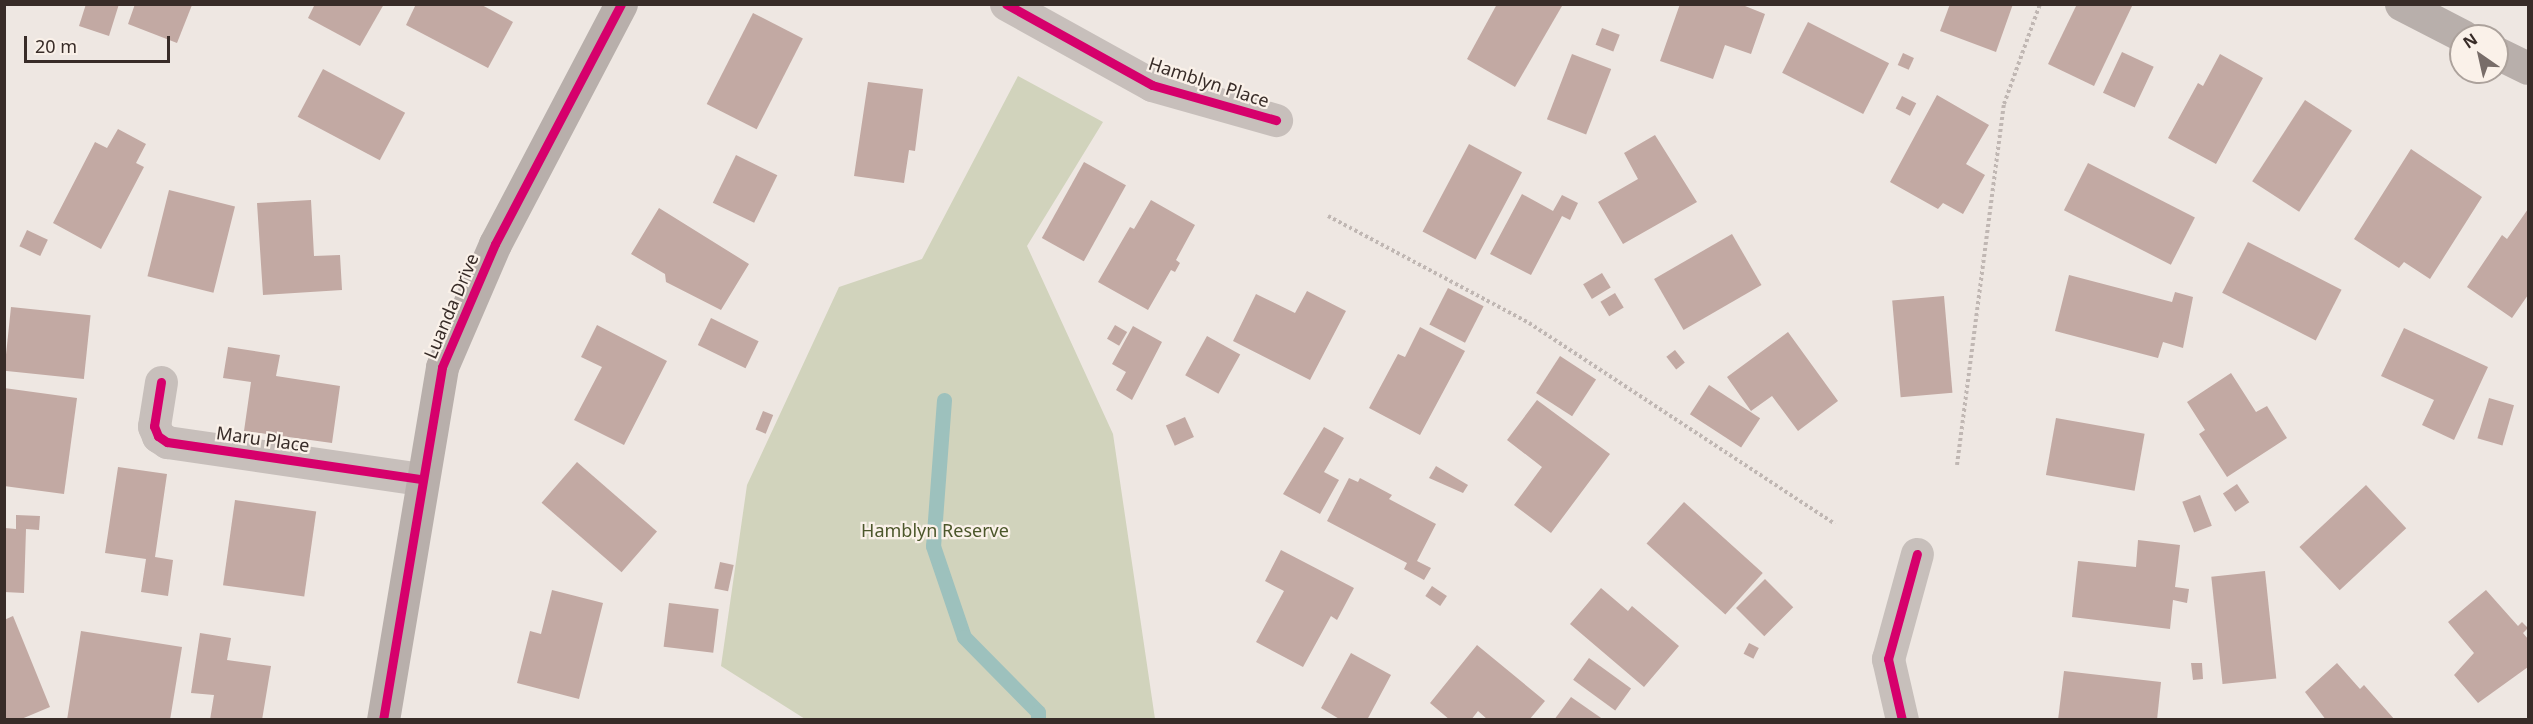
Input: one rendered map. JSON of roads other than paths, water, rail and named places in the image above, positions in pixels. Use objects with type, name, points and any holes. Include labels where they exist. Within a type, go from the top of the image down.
[{"type":"street","name":"Luanda Drive","points":[[383,720],[421,479],[442,367],[495,244],[621,4]]},
{"type":"street","name":"Hamblyn Place","points":[[1006,4],[1152,85],[1276,120]]},
{"type":"street","points":[[2402,4],[2449,29]]},
{"type":"street","points":[[2509,59],[2529,68]]},
{"type":"street","name":"Maru Place","points":[[161,382],[154,426],[158,436],[168,442],[421,479]]},
{"type":"street","points":[[1902,720],[1888,659],[1917,554]]},
{"type":"waterway","points":[[944,400],[933,546],[964,637],[1038,712],[1038,720]]},
{"type":"park label","name":"Hamblyn Reserve","points":[[935,530]]}]
